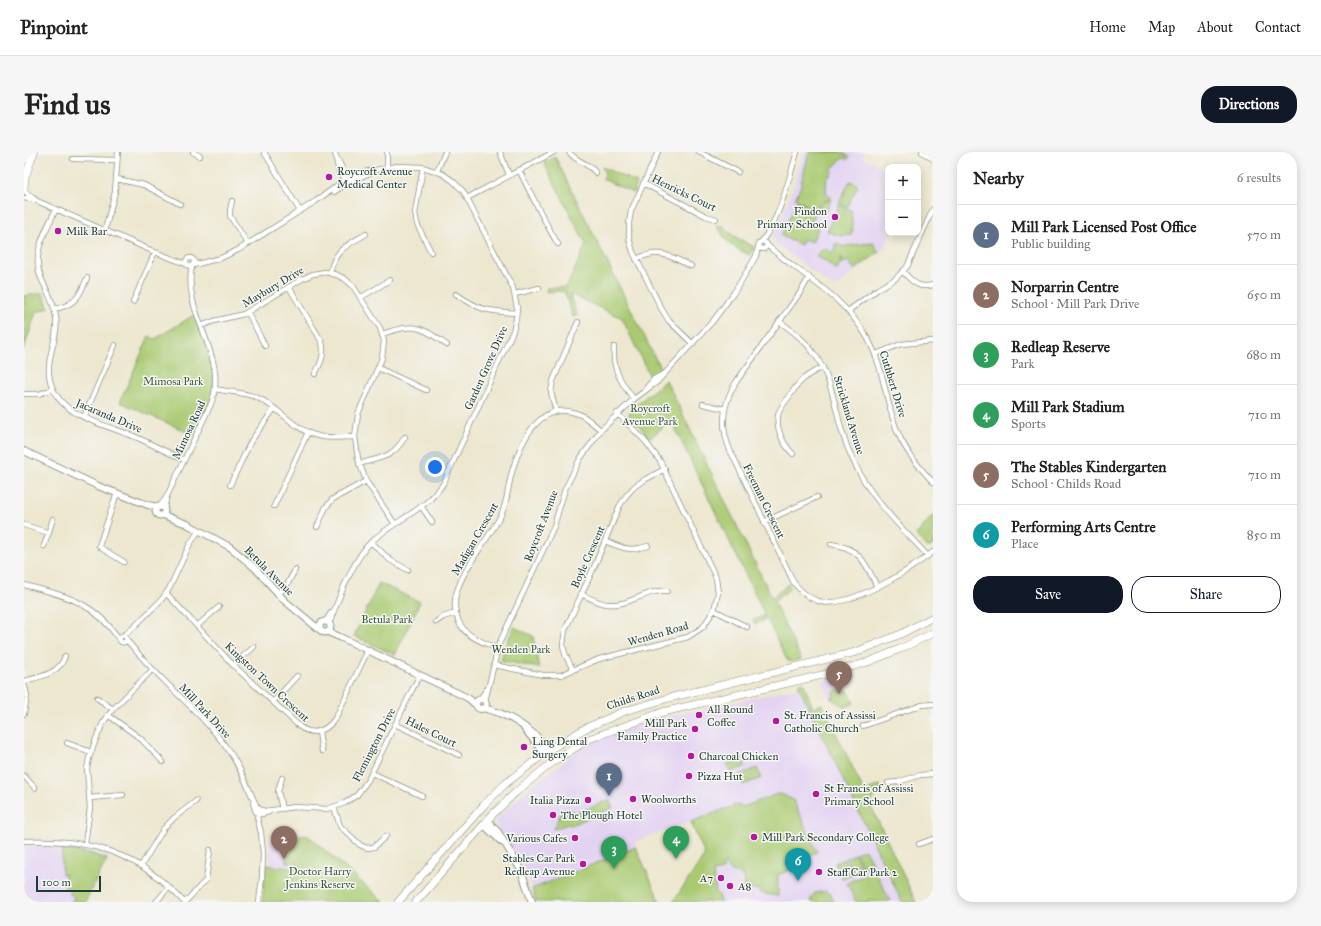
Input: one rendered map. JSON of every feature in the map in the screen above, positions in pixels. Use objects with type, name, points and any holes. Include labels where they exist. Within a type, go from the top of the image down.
[{"type":"main road","points":[[24,159],[28,152]]},
{"type":"main road","points":[[24,190],[25,177],[34,152]]},
{"type":"main road","name":"Childs Road","points":[[398,902],[476,814],[505,784],[547,751],[586,728],[625,711],[680,694],[856,652],[901,634],[933,617]]},
{"type":"main road","name":"Childs Road","points":[[416,902],[486,823],[516,792],[554,761],[595,736],[651,716],[831,673],[868,662],[900,650],[933,633]]},
{"type":"main road","points":[[547,751],[554,761]]},
{"type":"main road","points":[[476,814],[486,823]]},
{"type":"street","points":[[103,230],[110,214],[115,192],[118,152]]},
{"type":"street","points":[[193,152],[200,156]]},
{"type":"street","points":[[264,152],[300,211]]},
{"type":"street","points":[[387,152],[387,168]]},
{"type":"street","points":[[437,171],[446,152]]},
{"type":"street","points":[[500,152],[503,163],[509,175]]},
{"type":"street","points":[[466,197],[554,152]]},
{"type":"street","points":[[569,152],[577,160],[590,167],[596,173]]},
{"type":"street","points":[[658,152],[634,204],[628,223],[629,238],[636,259],[665,315],[693,344]]},
{"type":"street","points":[[699,152],[738,172]]},
{"type":"street","name":"Roycroft Avenue","points":[[482,703],[494,665],[497,648],[550,534],[570,478],[588,446],[617,413],[657,382],[713,321],[733,294],[756,256],[765,245],[797,152]]},
{"type":"street","points":[[922,152],[933,159]]},
{"type":"street","points":[[336,153],[346,180]]},
{"type":"street","points":[[73,159],[117,160]]},
{"type":"street","name":"Garden Grove Drive","points":[[190,263],[226,256],[248,244],[316,201],[346,180],[387,168],[408,166],[423,167],[437,171],[453,181],[466,197],[506,273],[515,294],[515,325],[444,482],[435,496],[371,542],[358,558],[327,626]]},
{"type":"street","points":[[423,167],[415,213],[417,224],[431,252]]},
{"type":"street","points":[[519,170],[543,219],[558,244]]},
{"type":"street","points":[[117,179],[144,184],[180,204]]},
{"type":"street","name":"Henricks Court","points":[[643,183],[706,216],[716,219]]},
{"type":"street","points":[[24,190],[37,201]]},
{"type":"street","points":[[24,198],[37,201],[155,252],[176,260],[190,263]]},
{"type":"street","points":[[232,201],[230,216],[248,244]]},
{"type":"street","name":"Jacaranda Drive","points":[[56,209],[41,242],[38,258],[41,277],[55,309],[57,325],[49,359],[49,375],[53,389],[66,406],[72,411],[138,438],[184,460]]},
{"type":"street","points":[[850,312],[878,289],[903,272],[913,257],[933,210]]},
{"type":"street","points":[[366,234],[338,252],[333,260],[330,273],[345,280],[353,286],[382,334],[384,349],[382,358],[360,407],[356,421],[355,437],[359,464],[366,481],[396,524]]},
{"type":"street","name":"Roycroft Avenue","points":[[756,256],[759,243],[765,245]]},
{"type":"street","name":"Cuthbert Drive","points":[[765,245],[811,278],[835,297],[850,312],[867,336],[876,354],[898,432],[912,458],[933,482]]},
{"type":"street","points":[[133,302],[155,252]]},
{"type":"street","points":[[636,259],[648,254],[659,253],[665,254],[691,266]]},
{"type":"street","name":"Mimosa Road","points":[[161,510],[211,404],[216,389],[215,367],[193,301],[190,263]]},
{"type":"street","name":"Maybury Drive","points":[[201,326],[214,321],[248,313],[307,276],[320,272],[330,273]]},
{"type":"street","points":[[903,272],[918,286],[926,287],[933,285]]},
{"type":"street","points":[[55,309],[63,308],[73,303],[80,294],[87,278]]},
{"type":"street","name":"Freeman Crescent","points":[[811,278],[729,393],[725,409],[724,429],[727,443],[794,584],[807,596],[822,602],[833,602],[846,599],[900,575],[933,552]]},
{"type":"street","points":[[360,298],[390,280]]},
{"type":"street","points":[[289,287],[322,342],[324,350],[322,359],[315,374]]},
{"type":"street","points":[[515,294],[539,288]]},
{"type":"street","points":[[456,294],[484,310],[516,313]]},
{"type":"street","points":[[248,313],[265,346]]},
{"type":"street","name":"Strickland Avenue","points":[[779,321],[808,345],[823,367],[830,382],[844,438],[858,470],[870,490],[928,556]]},
{"type":"street","points":[[578,322],[552,381],[552,392],[556,412],[568,412],[581,415],[601,430]]},
{"type":"street","points":[[382,334],[404,327],[417,327],[425,330],[447,345]]},
{"type":"street","points":[[876,354],[901,344],[933,341]]},
{"type":"street","points":[[84,417],[115,345]]},
{"type":"street","points":[[614,347],[614,359],[618,376],[634,399]]},
{"type":"street","points":[[793,454],[786,446],[778,429],[777,420],[779,412],[801,380],[823,367]]},
{"type":"street","points":[[378,368],[426,390]]},
{"type":"street","points":[[24,394],[39,394],[53,389]]},
{"type":"street","points":[[216,389],[254,396],[308,432],[321,436],[355,437]]},
{"type":"street","points":[[703,404],[725,409]]},
{"type":"street","points":[[230,485],[252,441],[274,409]]},
{"type":"street","name":"Madigan Crescent","points":[[497,648],[480,642],[470,636],[461,626],[456,613],[455,601],[457,587],[502,513],[513,469],[526,438],[535,423],[546,415],[556,412]]},
{"type":"street","name":"Wenden Road","points":[[494,665],[546,675],[561,675],[599,659],[691,636],[703,627],[714,610],[718,593],[716,578],[665,470],[652,449],[617,413]]},
{"type":"street","points":[[274,506],[308,432]]},
{"type":"street","points":[[359,464],[391,454],[397,449],[405,437]]},
{"type":"street","name":"Betula Avenue","points":[[24,451],[98,486],[161,510],[224,543],[241,555],[255,568],[278,595],[292,608],[324,633],[327,626]]},
{"type":"street","name":"Boyle Crescent","points":[[573,670],[564,650],[566,625],[582,594],[620,507],[630,491],[641,482],[665,470]]},
{"type":"street","points":[[316,527],[326,507],[333,499],[366,481]]},
{"type":"street","points":[[117,493],[99,546],[124,562]]},
{"type":"street","points":[[764,522],[817,497]]},
{"type":"street","points":[[420,506],[432,522]]},
{"type":"street","points":[[44,546],[53,518]]},
{"type":"street","points":[[24,525],[49,533]]},
{"type":"street","points":[[124,638],[166,594],[197,529]]},
{"type":"street","points":[[605,541],[628,550],[637,550],[648,546]]},
{"type":"street","points":[[371,542],[390,560],[408,570]]},
{"type":"street","points":[[831,544],[845,546],[858,554],[866,564],[877,586]]},
{"type":"street","points":[[278,595],[288,583],[295,570]]},
{"type":"street","name":"Mill Park Drive","points":[[24,585],[68,597],[84,604],[100,616],[113,630],[124,638],[209,726],[227,748],[242,773],[260,812],[257,821],[260,826],[263,865],[259,902]]},
{"type":"street","points":[[582,594],[600,602],[614,604],[658,591],[667,591]]},
{"type":"street","name":"Kingston Town Crescent","points":[[166,594],[233,665],[303,729],[309,731],[318,732],[328,727],[334,720],[368,650]]},
{"type":"street","points":[[197,626],[219,607]]},
{"type":"street","points":[[714,610],[747,627]]},
{"type":"street","points":[[436,622],[443,617],[456,613]]},
{"type":"street","name":"Betula Avenue","points":[[306,618],[327,626],[342,638],[468,698],[482,703],[534,733],[547,751]]},
{"type":"street","points":[[233,665],[254,647]]},
{"type":"street","points":[[24,714],[27,695],[24,683],[51,672],[60,666],[65,656]]},
{"type":"street","points":[[85,844],[90,816],[90,798],[87,774],[91,752],[100,728],[113,709],[153,669]]},
{"type":"street","name":"Flemington Drive","points":[[260,812],[295,807],[319,809],[334,807],[345,803],[357,795],[365,786],[372,773],[419,675]]},
{"type":"street","points":[[273,702],[297,676]]},
{"type":"street","points":[[97,698],[113,709]]},
{"type":"street","points":[[863,726],[922,705],[933,704]]},
{"type":"street","points":[[108,715],[140,738],[163,762]]},
{"type":"street","name":"Hales Court","points":[[395,724],[459,755]]},
{"type":"street","points":[[318,732],[322,751]]},
{"type":"street","points":[[67,743],[91,752]]},
{"type":"street","points":[[372,773],[422,796]]},
{"type":"street","points":[[888,783],[898,782],[916,775],[933,774]]},
{"type":"street","points":[[24,776],[35,788]]},
{"type":"street","points":[[282,778],[278,791],[282,809]]},
{"type":"street","points":[[90,798],[123,795]]},
{"type":"street","points":[[141,866],[164,828],[196,801]]},
{"type":"street","points":[[334,807],[340,826],[360,845],[367,848],[374,847],[386,836]]},
{"type":"street","points":[[486,823],[498,832],[521,870],[532,902]]},
{"type":"street","points":[[918,844],[933,839]]},
{"type":"street","points":[[24,841],[58,840],[85,844],[116,853],[141,866],[169,886],[185,902],[206,880],[210,850]]},
{"type":"street","points":[[156,902],[169,886]]},
{"type":"shaded area","name":"Findon Primary School","points":[[804,152],[865,152],[863,158],[885,168],[885,236],[890,236],[885,248],[855,270],[835,288],[775,243],[773,237],[790,197]]},
{"type":"shaded area","points":[[843,675],[854,703],[845,707],[830,698],[822,681]]},
{"type":"shaded area","points":[[800,687],[902,902],[673,902],[705,855],[691,822],[635,841],[636,847],[532,889],[525,869],[494,822],[519,797],[589,741],[655,719]]},
{"type":"shaded area","points":[[299,836],[297,870],[270,865],[269,841]]},
{"type":"shaded area","points":[[50,846],[84,850],[109,858],[85,902],[24,902],[24,847]]},
{"type":"green space","points":[[809,152],[841,152],[850,157],[848,159],[843,158],[831,169],[833,170],[830,176],[827,177],[826,192],[830,198],[822,203],[830,199],[831,200],[826,211],[819,208],[820,205],[818,205],[811,224],[819,227],[812,242],[804,239],[801,245],[781,236],[797,201],[813,208],[795,199],[800,188]]},
{"type":"green space","points":[[555,157],[660,368],[650,377],[622,318],[570,294],[577,315],[573,317],[564,291],[546,292],[547,288],[567,287],[586,244],[544,163]]},
{"type":"green space","points":[[602,167],[637,183],[633,193],[603,179],[605,174]]},
{"type":"green space","points":[[850,181],[858,185],[847,207],[839,203]]},
{"type":"green space","points":[[839,205],[851,210],[852,235],[839,236],[827,231]]},
{"type":"green space","points":[[722,225],[734,236],[754,247],[749,255],[729,244],[717,227]]},
{"type":"green space","points":[[836,243],[844,248],[845,246],[873,243],[879,252],[855,270],[848,261],[841,264],[841,257],[838,269],[836,270],[824,260],[816,257],[823,248],[833,253]]},
{"type":"green space","points":[[43,293],[49,308],[36,312],[24,349],[24,296]]},
{"type":"green space","name":"Mimosa Park","points":[[194,315],[210,358],[214,380],[210,402],[194,435],[120,402],[149,336],[155,339]]},
{"type":"green space","name":"Roycroft Avenue Park","points":[[666,380],[772,598],[788,584],[790,588],[774,602],[801,659],[788,662],[767,619],[755,624],[752,621],[765,615],[671,420],[650,438],[629,415],[630,410]]},
{"type":"green space","points":[[933,515],[933,545],[927,547],[916,535]]},
{"type":"green space","name":"Betula Park","points":[[379,583],[420,602],[395,655],[354,636]]},
{"type":"green space","name":"Wenden Park","points":[[514,627],[533,636],[539,668],[503,661],[501,659]]},
{"type":"green space","points":[[803,682],[813,708],[822,704],[864,791],[880,785],[881,787],[870,804],[916,902],[902,902],[798,685]]},
{"type":"green space","points":[[836,690],[841,690],[842,692],[848,690],[854,703],[845,707],[830,698],[834,697],[834,692]]},
{"type":"green space","points":[[742,758],[745,767],[731,772],[727,764]]},
{"type":"green space","points":[[757,768],[761,778],[743,785],[739,775]]},
{"type":"green space","name":"Mill Park Secondary College","points":[[777,794],[781,794],[793,800],[817,852],[805,857],[807,862],[778,875],[778,896],[761,893],[760,890],[745,889],[744,876],[742,877],[741,873],[733,873],[723,863],[723,870],[713,872],[716,893],[719,895],[721,902],[673,902],[705,855],[691,822],[736,805],[743,807]]},
{"type":"green space","points":[[609,800],[613,808],[571,825],[568,824],[553,829],[562,811],[568,809],[577,813]]},
{"type":"green space","name":"Doctor Harry Jenkins Reserve","points":[[306,835],[384,902],[262,902],[266,865],[297,869],[297,863],[286,862],[285,846],[281,845],[281,839]]},
{"type":"green space","points":[[636,847],[660,902],[536,902],[532,889]]},
{"type":"green space","points":[[62,849],[92,854],[107,859],[85,902],[72,902],[74,896],[69,894],[71,889],[65,888],[65,874],[62,874]]},
{"type":"green space","points":[[865,849],[873,865],[864,869],[856,853]]},
{"type":"green space","points":[[855,854],[862,870],[854,874],[846,858]]},
{"type":"green space","points":[[844,859],[852,875],[843,879],[835,863]]},
{"type":"green space","points":[[875,870],[890,901],[856,902],[847,883]]},
{"type":"green space","points":[[826,891],[831,894],[834,902],[811,902],[811,898],[815,893]]},
{"type":"place","name":"Roycroft Avenue Medical Center","points":[[329,177]]},
{"type":"place","name":"Findon Primary School","points":[[835,217]]},
{"type":"place","name":"Milk Bar","points":[[58,231]]},
{"type":"place","name":"The Stables Kindergarten","points":[[839,694]]},
{"type":"place","name":"All Round Coffee","points":[[699,715]]},
{"type":"place","name":"St. Francis of Assissi Catholic Church","points":[[776,721]]},
{"type":"place","name":"Mill Park Family Practice","points":[[695,729]]},
{"type":"place","name":"Ling Dental Surgery","points":[[524,747]]},
{"type":"place","name":"Charcoal Chicken","points":[[691,756]]},
{"type":"place","name":"Pizza Hut","points":[[689,776]]},
{"type":"place","name":"St Francis of Assissi Primary School","points":[[816,794]]},
{"type":"place","name":"Mill Park Licensed Post Office","points":[[609,796]]},
{"type":"place","name":"Woolworths","points":[[633,799]]},
{"type":"place","name":"Italia Pizza","points":[[588,800]]},
{"type":"place","name":"The Plough Hotel","points":[[553,815]]},
{"type":"place","name":"Mill Park Secondary College","points":[[754,837]]},
{"type":"place","name":"Various Cafes","points":[[575,838]]},
{"type":"place","name":"Norparrin Centre","points":[[284,859]]},
{"type":"place","name":"Mill Park Stadium","points":[[676,859]]},
{"type":"place","name":"Stables Car Park Redleap Avenue","points":[[583,864]]},
{"type":"place","name":"Redleap Reserve","points":[[614,869]]},
{"type":"place","name":"Staff Car Park 2","points":[[819,872]]},
{"type":"place","name":"A7","points":[[721,878]]},
{"type":"place","name":"Performing Arts Centre","points":[[798,881]]},
{"type":"place","name":"A8","points":[[730,886]]}]
